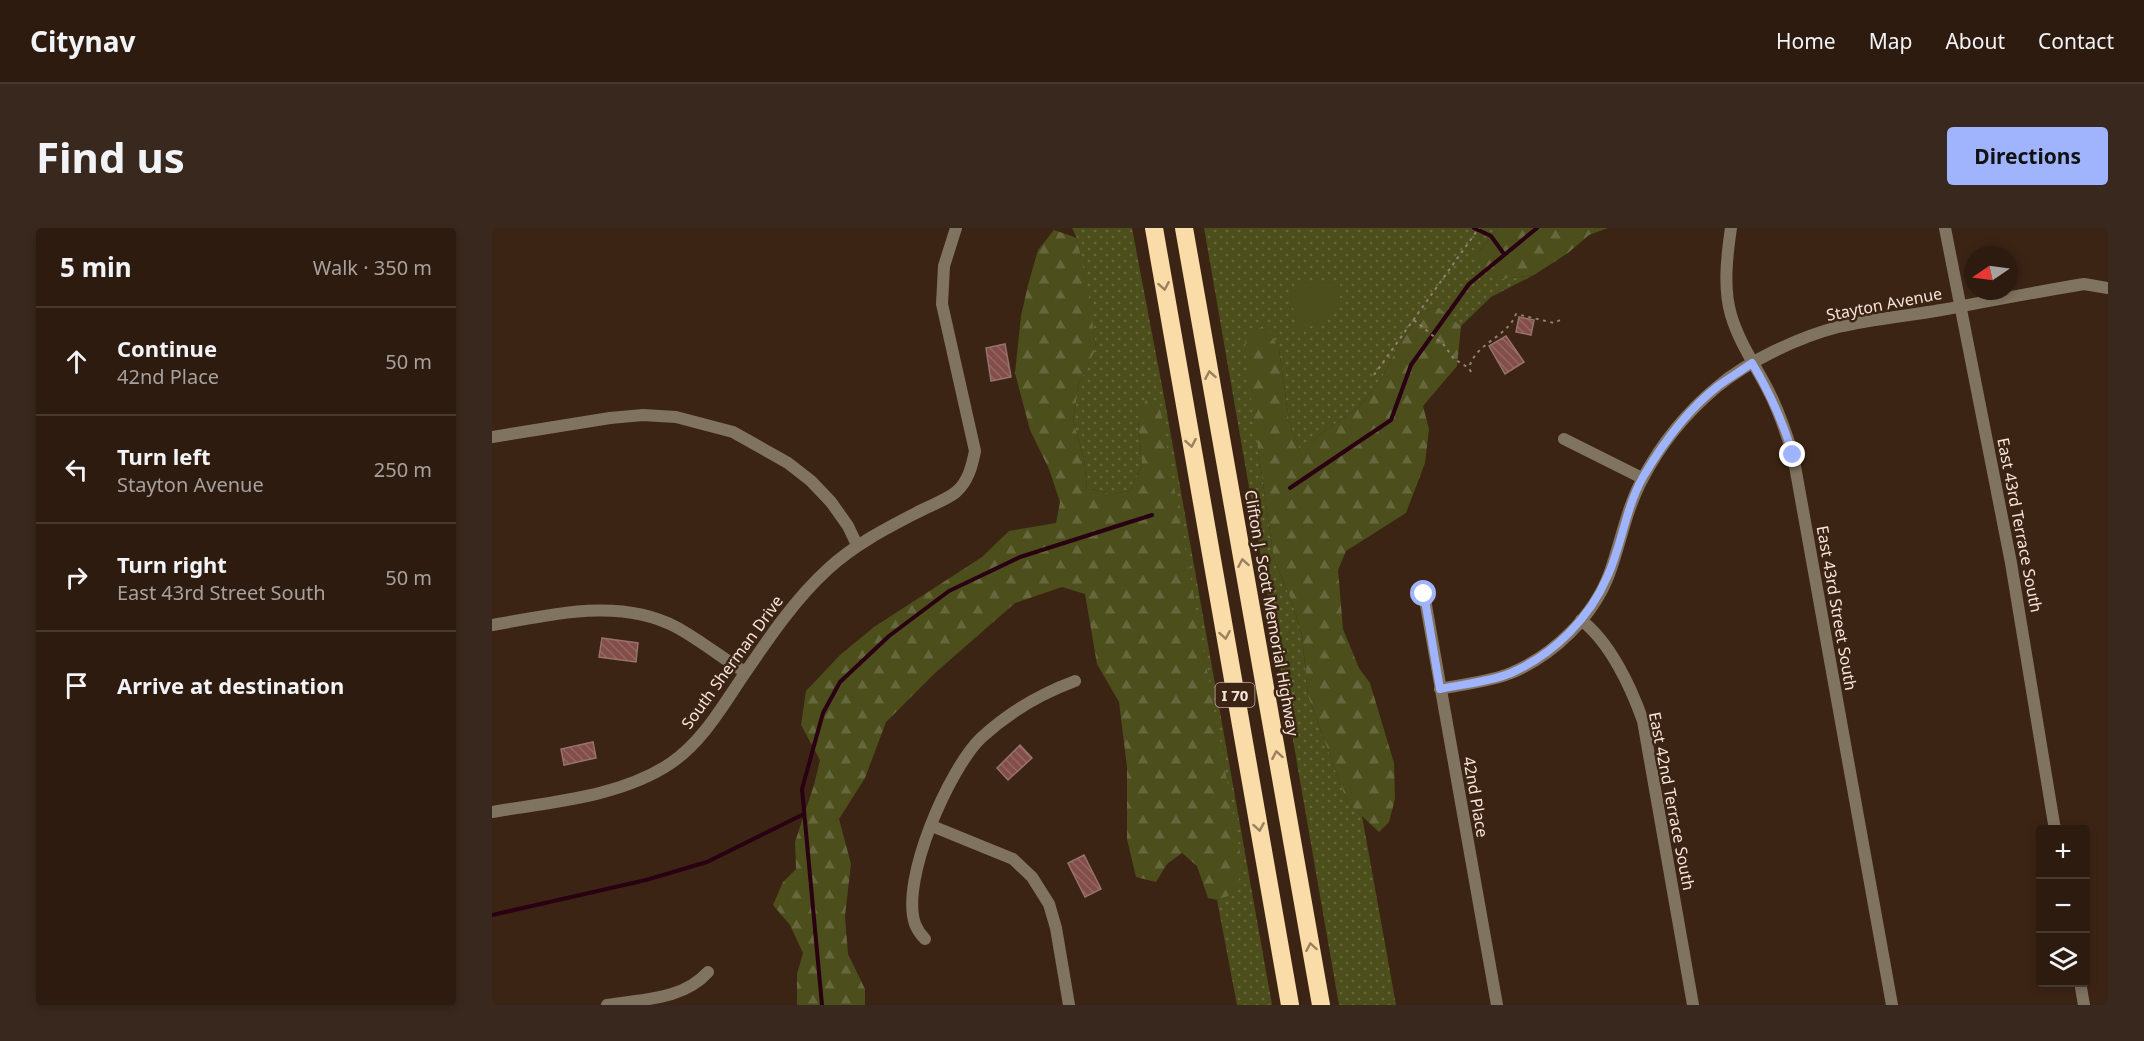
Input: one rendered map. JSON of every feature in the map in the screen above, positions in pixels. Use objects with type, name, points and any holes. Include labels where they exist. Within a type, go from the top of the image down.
[{"type":"highway","name":"I 70","points":[[1154,228],[1290,1005]]},
{"type":"highway","name":"Clifton J. Scott Memorial Highway","points":[[1184,228],[1321,1005]]},
{"type":"street","name":"South Sherman Drive","points":[[492,812],[630,784],[672,762],[697,739],[717,715],[745,672],[798,600],[828,569],[857,545],[880,531],[957,492],[970,473],[975,451],[942,304],[944,266],[956,228]]},
{"type":"street","name":"East 43rd Street South","points":[[1731,228],[1727,290],[1731,315],[1752,363],[1768,389],[1784,426],[1793,455],[1892,1005]]},
{"type":"street","name":"East 43rd Terrace South","points":[[1946,228],[2011,563],[2054,825]]},
{"type":"street","name":"Stayton Avenue","points":[[1440,689],[1510,673],[1545,654],[1562,641],[1596,600],[1609,574],[1629,510],[1642,478],[1670,436],[1690,411],[1718,386],[1752,363],[1794,342],[1838,327],[2084,284],[2108,288]]},
{"type":"street","points":[[492,437],[643,415],[676,417],[733,432],[788,463],[811,481],[831,502],[848,526],[857,545]]},
{"type":"street","points":[[1564,439],[1642,478]]},
{"type":"street","name":"42nd Place","points":[[1424,594],[1497,1005]]},
{"type":"street","points":[[492,625],[578,612],[610,610],[646,616],[676,627],[745,672]]},
{"type":"street","name":"East 42nd Terrace South","points":[[1581,620],[1594,632],[1619,668],[1632,690],[1643,721],[1693,1005]]},
{"type":"street","points":[[924,939],[915,925],[913,883],[918,861],[950,780],[980,739],[1023,705],[1075,681]]},
{"type":"street","points":[[932,826],[1013,859],[1032,877],[1049,904],[1056,928],[1069,1005]]},
{"type":"street","points":[[607,1005],[678,994],[699,982],[708,972]]},
{"type":"street","points":[[2081,987],[2084,1005]]},
{"type":"path","points":[[1374,375],[1479,228]]},
{"type":"path","points":[[1468,368],[1482,346],[1512,325],[1516,314],[1554,323],[1562,319]]},
{"type":"path","points":[[1414,320],[1444,345],[1454,359],[1471,372]]},
{"type":"green space","points":[[1072,228],[1132,228],[1272,1005],[1237,1005],[1217,900],[1231,895],[1138,418],[1142,466],[1130,491],[1111,494],[1087,488],[1084,459],[1073,420],[1079,384],[1096,347],[1077,238]]},
{"type":"green space","points":[[1204,228],[1498,228],[1477,254],[1503,279],[1534,275],[1491,297],[1461,326],[1438,307],[1421,312],[1398,346],[1382,378],[1358,408],[1319,435],[1302,456],[1289,421],[1279,349],[1257,441],[1274,560],[1291,599],[1302,635],[1308,696],[1347,802],[1362,816],[1396,1005],[1339,1005]]},
{"type":"green space","points":[[1498,228],[1608,228],[1589,235],[1568,253],[1534,275],[1503,279],[1492,276],[1477,254]]},
{"type":"green space","points":[[1054,230],[1077,238],[1096,348],[1079,384],[1073,420],[1084,459],[1087,488],[1111,494],[1130,491],[1142,466],[1138,418],[1147,397],[1159,403],[1240,853],[1240,877],[1231,895],[1217,900],[1208,898],[1197,866],[1182,853],[1167,864],[1156,882],[1136,877],[1127,839],[1127,767],[1119,702],[1097,664],[1085,594],[1062,587],[1015,603],[935,673],[886,722],[865,778],[839,819],[851,864],[845,916],[848,954],[865,989],[865,1005],[797,1005],[797,974],[803,953],[790,925],[773,905],[783,882],[796,869],[795,842],[820,760],[801,725],[806,691],[840,655],[874,627],[982,557],[1009,531],[1056,523],[1060,502],[1049,469],[1030,430],[1015,373],[1021,316],[1028,285],[1038,250]]},
{"type":"green space","points":[[1340,282],[1340,299],[1332,313],[1316,324],[1297,330],[1290,292],[1296,283]]},
{"type":"green space","points":[[1438,307],[1461,326],[1457,366],[1423,406],[1429,429],[1425,463],[1406,513],[1346,551],[1338,570],[1343,629],[1359,668],[1370,683],[1394,763],[1395,799],[1389,822],[1379,832],[1347,802],[1308,696],[1302,635],[1291,599],[1274,560],[1249,386],[1245,340],[1265,324],[1279,349],[1289,421],[1302,455],[1319,435],[1358,408],[1382,378],[1398,346],[1421,312]]},
{"type":"building","points":[[1519,317],[1534,320],[1531,335],[1516,332]]},
{"type":"building","points":[[1506,336],[1524,362],[1505,374],[1489,346]]},
{"type":"building","points":[[1005,344],[1011,377],[991,381],[986,348]]},
{"type":"building","points":[[602,638],[638,643],[636,662],[599,657]]},
{"type":"building","points":[[593,742],[596,758],[564,765],[561,749]]},
{"type":"building","points":[[1020,745],[1032,758],[1008,780],[997,768]]},
{"type":"building","points":[[1084,855],[1101,889],[1085,897],[1068,863]]},
{"type":"waterway","points":[[1474,228],[1491,236],[1504,254]]},
{"type":"waterway","points":[[1290,488],[1391,420],[1411,365],[1469,284],[1537,228]]},
{"type":"waterway","points":[[822,1005],[802,789],[823,713],[840,682],[889,636],[949,591],[1020,557],[1152,515]]},
{"type":"waterway","points":[[492,915],[646,880],[707,862],[804,814]]},
{"type":"route","points":[[1424,594],[1440,689],[1510,673],[1545,654],[1562,641],[1581,620],[1596,600],[1609,574],[1629,510],[1642,478],[1690,411],[1718,386],[1752,363],[1768,389],[1784,426],[1793,455]]}]
